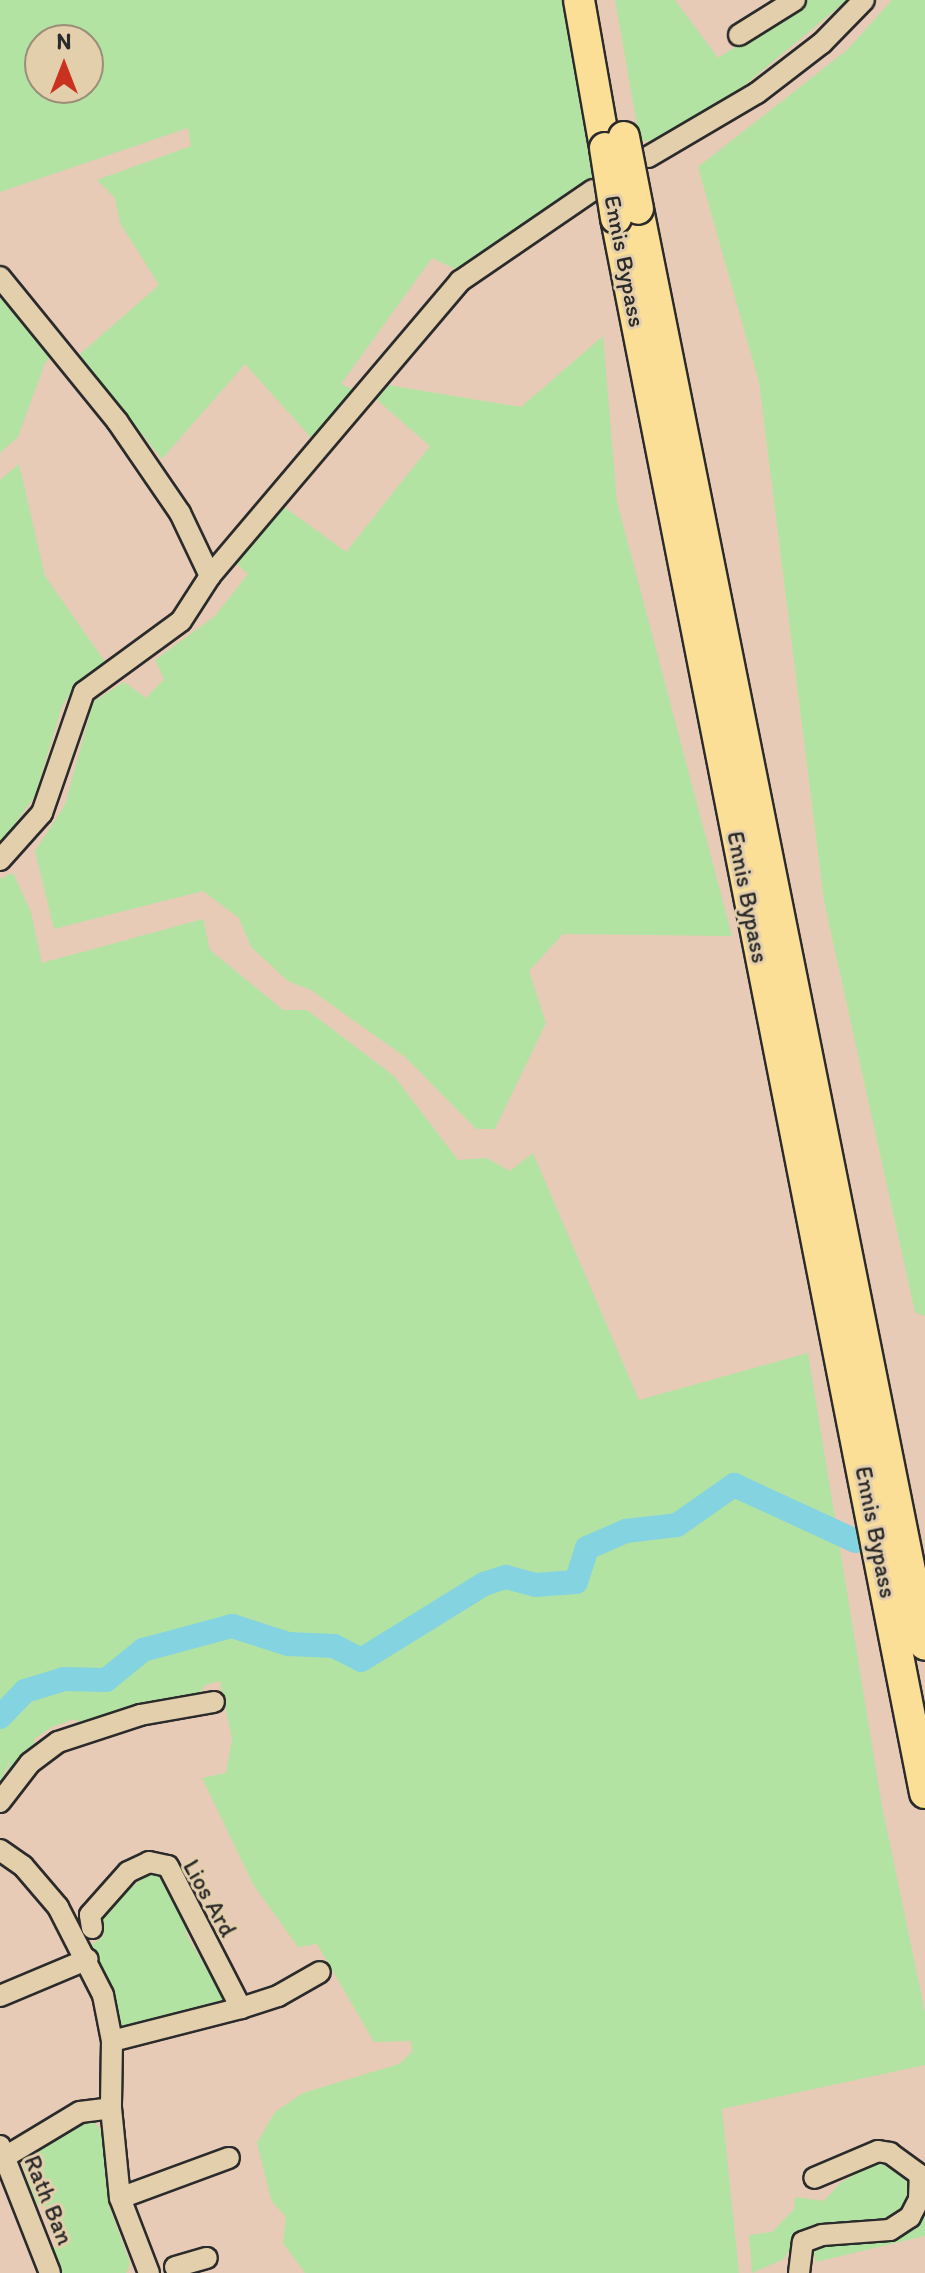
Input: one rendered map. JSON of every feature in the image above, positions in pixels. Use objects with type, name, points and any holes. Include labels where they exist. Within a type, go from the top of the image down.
[{"type":"highway","name":"Ennis Bypass","points":[[579,0],[615,143]]},
{"type":"highway","name":"Ennis Bypass","points":[[599,0],[615,143],[627,214],[925,1793]]},
{"type":"highway","name":"Ennis Bypass","points":[[627,214],[925,1645]]},
{"type":"street","points":[[739,35],[795,0]]},
{"type":"street","points":[[648,157],[757,93],[822,43],[864,0]]},
{"type":"street","points":[[0,860],[42,813],[84,692],[181,621],[210,576],[460,281],[593,190]]},
{"type":"street","points":[[0,277],[117,421],[180,513],[210,576]]},
{"type":"street","points":[[0,1802],[30,1763],[58,1742],[140,1715],[214,1702]]},
{"type":"street","points":[[0,1850],[23,1866],[58,1907],[88,1959],[103,1995],[112,2041],[111,2108],[120,2198],[149,2273]]},
{"type":"street","name":"Lios Ard","points":[[92,1928],[90,1915],[128,1872],[149,1862],[168,1866],[241,2008]]},
{"type":"street","points":[[0,1996],[88,1959]]},
{"type":"street","points":[[112,2041],[278,1996],[320,1972]]},
{"type":"street","points":[[2,2151],[80,2112],[111,2108]]},
{"type":"street","name":"Rath Ban","points":[[2,2151],[50,2273]]},
{"type":"street","points":[[799,2273],[803,2242],[822,2235],[890,2230],[910,2217],[919,2199],[920,2175],[890,2153],[878,2151],[814,2178]]},
{"type":"street","points":[[120,2198],[229,2158]]},
{"type":"street","points":[[170,2271],[207,2258]]},
{"type":"green space","points":[[0,0],[564,0],[594,181],[494,243],[462,272],[432,258],[341,384],[356,391],[315,442],[245,364],[162,459],[79,355],[159,285],[120,223],[115,198],[97,180],[191,146],[188,128],[0,192]]},
{"type":"green space","points":[[615,0],[675,0],[718,58],[806,0],[847,0],[740,89],[659,139],[640,142]]},
{"type":"green space","points":[[892,0],[925,0],[925,1316],[915,1312],[824,901],[759,382],[698,167],[847,50]]},
{"type":"green space","points":[[0,284],[53,353],[45,363],[18,437],[0,453]]},
{"type":"green space","points":[[603,336],[617,502],[732,936],[563,934],[529,971],[546,1023],[495,1129],[476,1129],[405,1057],[311,990],[288,981],[251,947],[239,918],[203,891],[54,929],[35,851],[65,805],[93,702],[124,682],[146,698],[164,679],[155,660],[214,617],[248,574],[236,563],[283,506],[346,552],[430,446],[377,400],[388,385],[521,407]]},
{"type":"green space","points":[[19,464],[45,576],[108,666],[75,686],[62,706],[35,796],[0,844],[0,480]]},
{"type":"green space","points":[[13,873],[31,912],[42,963],[203,919],[210,950],[283,1010],[307,1010],[394,1076],[458,1160],[487,1158],[510,1171],[533,1153],[639,1400],[808,1353],[882,1806],[925,2012],[925,2065],[722,2109],[739,2273],[305,2273],[283,2243],[286,2217],[272,2202],[257,2143],[275,2112],[303,2093],[399,2064],[412,2052],[411,2041],[374,2042],[317,1944],[298,1947],[253,1884],[202,1778],[226,1773],[232,1739],[220,1681],[205,1685],[196,1700],[83,1726],[75,1719],[52,1727],[34,1739],[35,1749],[5,1780],[11,1756],[0,1784],[0,879]]},
{"type":"green space","points":[[156,1867],[188,1924],[186,1934],[208,1971],[215,1973],[226,1999],[220,2008],[131,2030],[120,2028],[91,1945],[104,1936],[98,1926],[113,1897],[118,1900],[144,1877],[143,1872]]},
{"type":"green space","points":[[91,2118],[103,2133],[108,2203],[130,2263],[126,2273],[60,2273],[53,2250],[58,2243],[45,2206],[37,2205],[22,2163],[30,2150]]},
{"type":"green space","points":[[875,2163],[888,2163],[908,2176],[911,2188],[900,2212],[888,2218],[812,2225],[800,2231],[784,2259],[752,2273],[749,2235],[772,2232],[794,2209],[795,2197],[824,2201],[840,2183]]},
{"type":"green space","points":[[925,2208],[925,2236],[816,2262],[813,2250],[820,2242]]},
{"type":"waterway","points":[[0,1717],[25,1691],[64,1679],[106,1680],[143,1650],[232,1626],[288,1644],[334,1646],[361,1660],[484,1584],[506,1577],[535,1585],[576,1582],[587,1548],[626,1531],[677,1525],[734,1485],[856,1541]]}]
